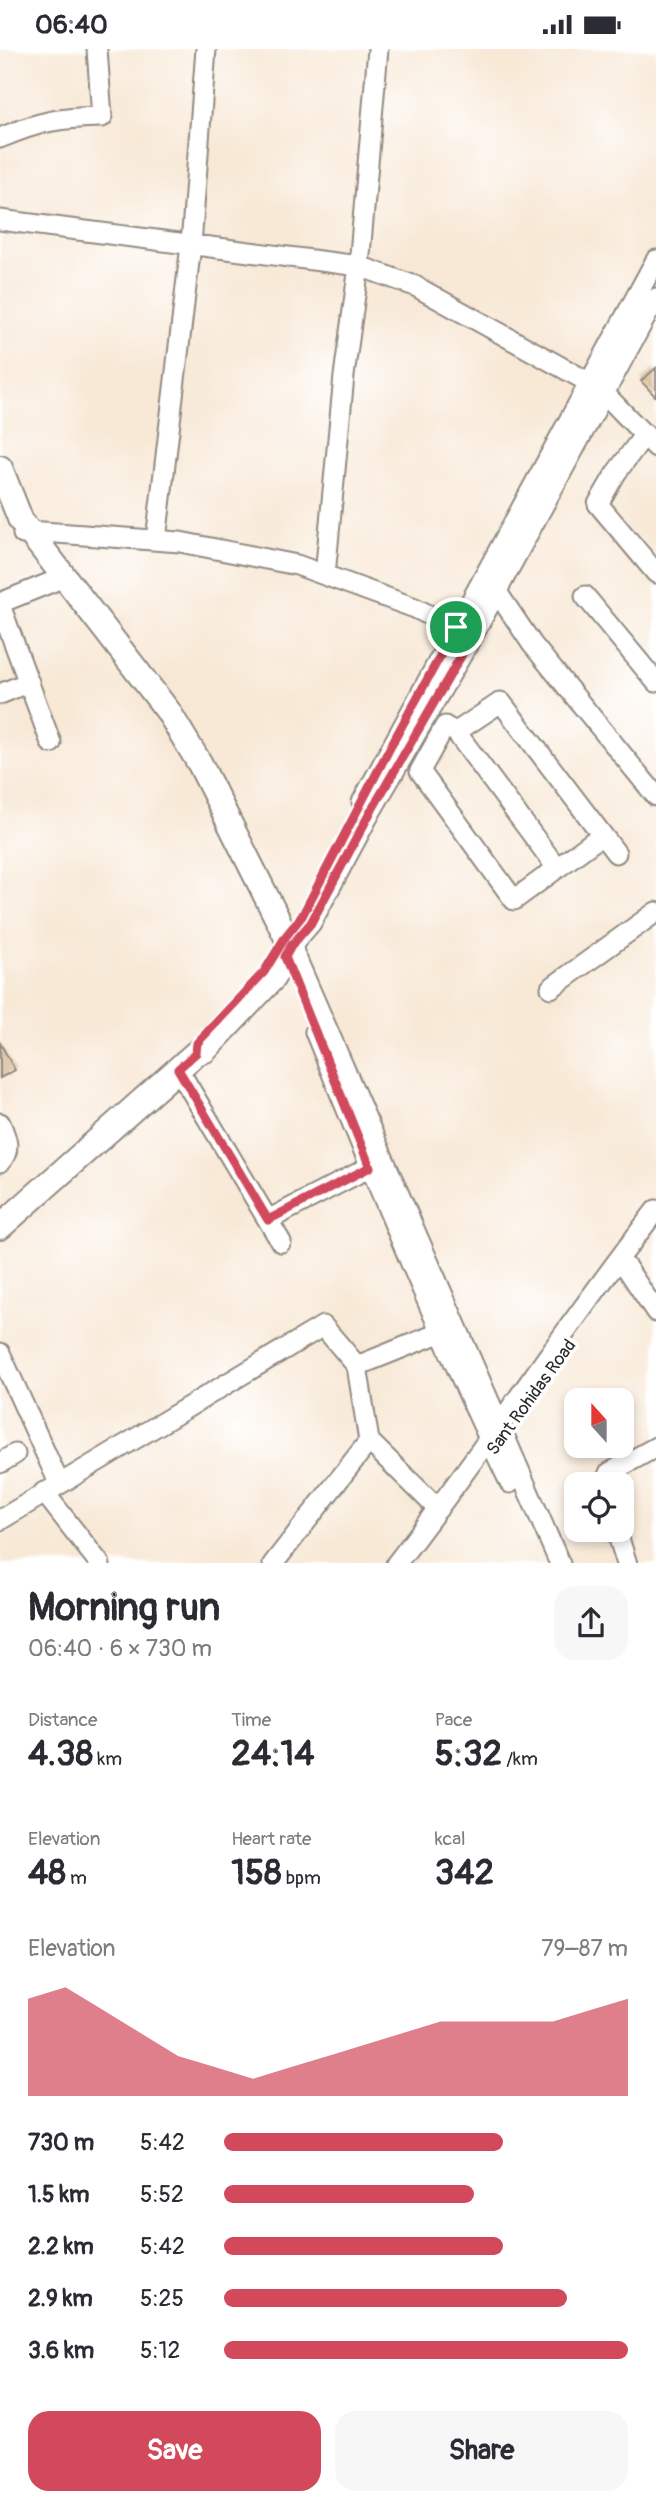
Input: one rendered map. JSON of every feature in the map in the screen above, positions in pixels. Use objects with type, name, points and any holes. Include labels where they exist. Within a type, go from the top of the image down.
[{"type":"main road","points":[[0,468],[26,533],[57,580],[169,725],[194,767],[286,946]]},
{"type":"main road","points":[[0,489],[16,524],[168,711],[200,764],[286,946],[272,979],[205,1050],[187,1061],[0,1227]]},
{"type":"street","points":[[0,138],[43,122],[64,118],[102,117],[97,49]]},
{"type":"street","points":[[156,540],[191,244],[206,49]]},
{"type":"street","points":[[325,575],[344,376],[359,266],[378,49]]},
{"type":"street","points":[[0,220],[359,266],[415,286],[597,388],[651,440],[616,473],[598,504],[656,573]]},
{"type":"street","points":[[373,795],[428,713],[464,632],[497,591],[540,515],[656,260]]},
{"type":"street","points":[[286,946],[311,923],[373,795],[597,388],[656,299]]},
{"type":"street","points":[[26,533],[180,542],[297,565],[415,608],[464,632]]},
{"type":"street","points":[[51,743],[0,604],[57,580]]},
{"type":"street","points":[[497,591],[533,644],[656,796]]},
{"type":"street","points":[[586,596],[656,682]]},
{"type":"street","points":[[0,694],[29,683]]},
{"type":"street","points":[[602,835],[514,900],[419,771],[451,729],[501,702],[616,853]]},
{"type":"street","points":[[428,713],[451,729],[557,868]]},
{"type":"street","points":[[551,988],[656,912]]},
{"type":"street","points":[[286,946],[370,1167],[439,1333],[496,1436],[560,1563]]},
{"type":"street","points":[[286,946],[496,1436],[546,1563]]},
{"type":"street","points":[[187,1061],[281,1242]]},
{"type":"street","points":[[0,1123],[8,1151],[0,1163]]},
{"type":"street","points":[[268,1220],[370,1167]]},
{"type":"street","points":[[396,1563],[496,1436],[615,1262],[656,1210]]},
{"type":"street","name":"Sant Rohidas Road","points":[[406,1563],[496,1436],[656,1229]]},
{"type":"street","points":[[626,1267],[656,1311]]},
{"type":"street","points":[[0,1520],[323,1326],[357,1366],[369,1441],[438,1509]]},
{"type":"street","points":[[357,1366],[439,1333]]},
{"type":"street","points":[[0,1353],[52,1488],[100,1563]]},
{"type":"street","points":[[273,1563],[369,1441]]},
{"type":"street","points":[[611,1472],[656,1447]]},
{"type":"street","points":[[620,1542],[626,1563]]},
{"type":"building","points":[[656,368],[656,397],[641,381]]},
{"type":"building","points":[[0,1043],[15,1070],[0,1078]]},
{"type":"route","points":[[456,627],[472,637],[370,813],[311,923],[285,957],[370,1167],[268,1220],[178,1069],[196,1053],[197,1043],[264,972],[302,916],[456,627]]}]
